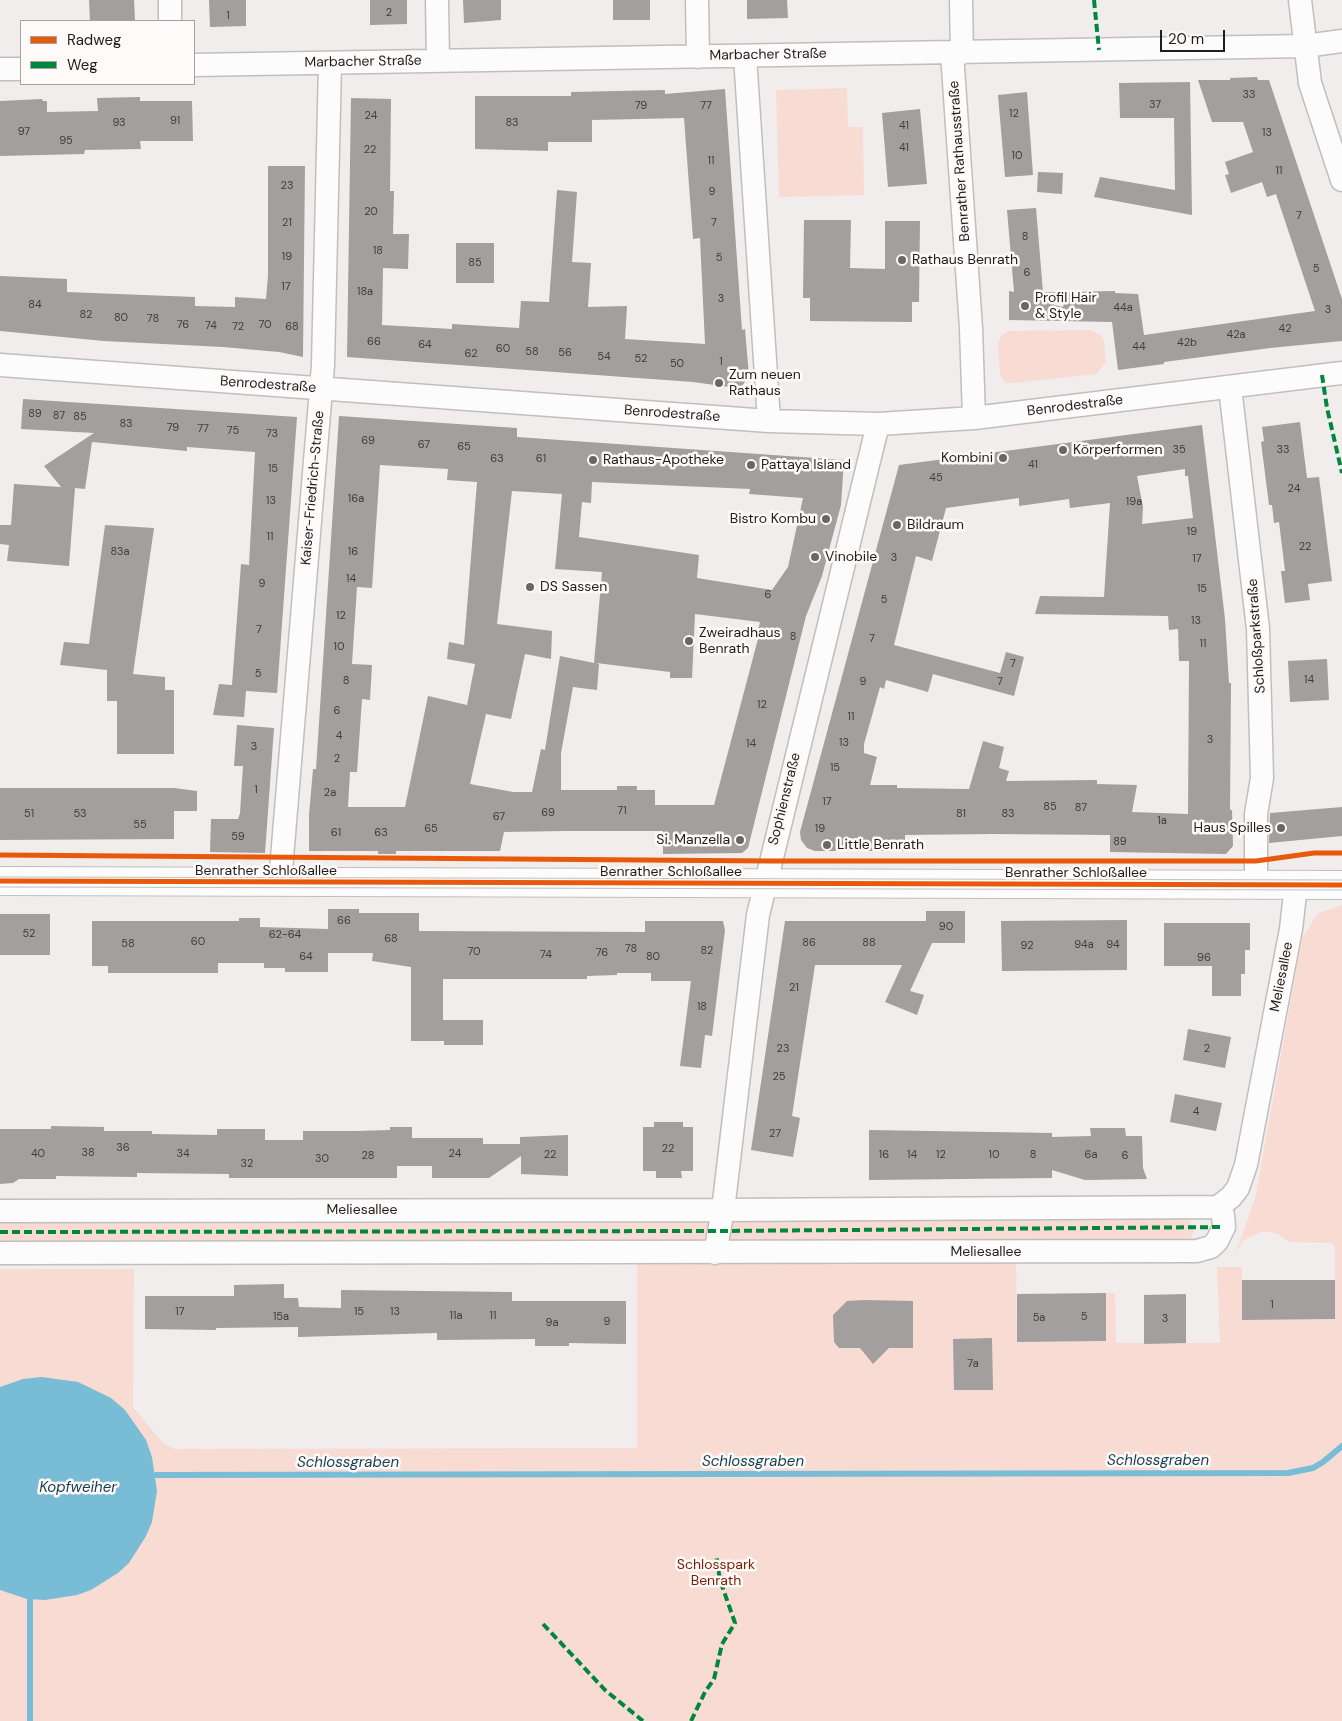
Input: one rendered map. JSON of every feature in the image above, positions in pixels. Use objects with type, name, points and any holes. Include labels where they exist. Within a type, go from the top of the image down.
[{"type":"main road","name":"Benrather Schloßallee","points":[[0,881],[1342,885]]},
{"type":"street","points":[[170,0],[170,20]]},
{"type":"street","points":[[437,0],[438,61]]},
{"type":"street","points":[[697,0],[698,57]]},
{"type":"street","name":"Benrather Rathausstraße","points":[[961,0],[957,53],[974,418]]},
{"type":"street","points":[[1300,0],[1310,83],[1342,180]]},
{"type":"street","name":"Marbacher Straße","points":[[195,65],[1306,46],[1342,41]]},
{"type":"street","points":[[745,56],[769,421]]},
{"type":"street","name":"Kaiser-Friedrich-Straße","points":[[280,882],[321,389],[330,63]]},
{"type":"street","points":[[0,69],[20,69]]},
{"type":"street","name":"Benrodestraße","points":[[0,365],[769,421],[878,424],[974,418],[1342,373]]},
{"type":"street","name":"Schloßparkstraße","points":[[1230,387],[1258,628],[1262,778],[1256,814],[1256,885]]},
{"type":"street","name":"Sophienstraße","points":[[723,1210],[758,915],[764,883],[878,424]]},
{"type":"street","name":"Meliesallee","points":[[0,1211],[1218,1207],[1231,1198],[1238,1188],[1246,1165],[1291,929],[1296,885]]},
{"type":"street","name":"Meliesallee","points":[[0,1253],[1197,1251],[1211,1247],[1222,1231],[1223,1215],[1218,1207]]},
{"type":"street","points":[[715,1253],[723,1210]]},
{"type":"green space","points":[[847,88],[848,127],[863,127],[864,195],[779,197],[776,90]]},
{"type":"green space","points":[[1090,330],[1100,335],[1104,341],[1106,361],[1097,374],[1012,383],[1005,382],[1000,375],[998,343],[1002,335],[1008,331]]},
{"type":"green space","name":"Schlosspark Benrath","points":[[1342,905],[1342,1721],[0,1721],[0,1269],[134,1269],[133,1407],[163,1443],[174,1449],[637,1448],[637,1257],[1016,1256],[1017,1342],[1106,1341],[1106,1293],[1115,1293],[1116,1343],[1220,1343],[1217,1267],[1242,1267],[1242,1320],[1335,1319],[1335,1248],[1332,1243],[1289,1242],[1278,1234],[1263,1231],[1243,1241],[1235,1255],[1255,1199],[1302,939],[1317,914]]},
{"type":"green space","points":[[0,1216],[1188,1217],[1194,1231],[1190,1242],[0,1247]]},
{"type":"water","name":"Kopfweiher","points":[[42,1377],[78,1382],[111,1398],[125,1410],[146,1440],[152,1457],[157,1491],[152,1522],[146,1536],[129,1563],[118,1573],[91,1590],[77,1595],[45,1600],[27,1599],[0,1590],[0,1387],[23,1379]]},
{"type":"building","points":[[89,0],[134,0],[135,20],[90,20]]},
{"type":"building","points":[[209,0],[246,0],[246,26],[210,27]]},
{"type":"building","points":[[370,0],[407,0],[407,24],[370,25]]},
{"type":"building","points":[[463,0],[501,0],[501,20],[464,23]]},
{"type":"building","points":[[613,0],[650,0],[650,20],[613,20]]},
{"type":"building","points":[[747,0],[787,0],[788,18],[747,19]]},
{"type":"building","points":[[1257,77],[1258,80],[1269,80],[1342,299],[1342,341],[1270,348],[1118,370],[1112,322],[1009,320],[1009,291],[1014,292],[1007,210],[1036,208],[1043,292],[1055,292],[1054,305],[1063,307],[1067,292],[1115,291],[1115,293],[1138,294],[1144,335],[1315,311],[1276,194],[1267,197],[1262,182],[1231,193],[1225,175],[1229,174],[1225,162],[1253,152],[1243,122],[1212,122],[1198,80],[1230,80],[1230,78]]},
{"type":"building","points":[[1190,82],[1192,215],[1094,197],[1100,177],[1175,190],[1174,118],[1120,118],[1119,83]]},
{"type":"building","points":[[725,89],[742,330],[745,329],[749,376],[742,386],[736,388],[693,382],[347,357],[351,98],[391,99],[390,191],[394,191],[393,234],[409,234],[408,269],[383,268],[382,325],[452,329],[452,324],[519,328],[521,301],[549,302],[557,190],[577,192],[572,262],[591,263],[588,307],[627,306],[625,339],[705,344],[700,238],[693,239],[684,118],[592,120],[592,142],[548,142],[548,151],[475,149],[475,96],[571,96],[571,92],[665,90],[665,94]]},
{"type":"building","points":[[1027,92],[1033,175],[1005,177],[998,95]]},
{"type":"building","points":[[140,97],[140,101],[192,101],[193,141],[140,141],[141,149],[85,150],[84,154],[0,156],[0,101],[42,99],[47,101],[47,112],[98,111],[97,98]]},
{"type":"building","points":[[920,109],[927,184],[888,187],[882,113]]},
{"type":"building","points":[[268,166],[305,166],[303,357],[279,352],[223,347],[104,341],[0,331],[0,276],[67,279],[67,292],[195,297],[195,306],[235,307],[235,297],[266,299],[268,275]]},
{"type":"building","points":[[1038,172],[1063,173],[1062,194],[1037,192]]},
{"type":"building","name":"Rathaus Benrath","points":[[804,220],[851,220],[850,268],[885,269],[885,221],[920,221],[919,302],[912,302],[912,322],[810,321],[810,298],[803,298]]},
{"type":"building","points":[[456,243],[494,243],[494,283],[456,283]]},
{"type":"building","points":[[23,399],[297,417],[277,693],[246,691],[244,717],[213,715],[219,684],[232,685],[241,564],[249,565],[255,452],[187,447],[187,451],[92,442],[85,489],[75,488],[69,566],[7,561],[9,545],[0,544],[0,525],[11,525],[14,484],[61,487],[44,466],[94,433],[21,429]]},
{"type":"building","points":[[339,416],[517,428],[517,437],[844,460],[841,505],[822,576],[806,616],[748,848],[742,853],[663,854],[663,831],[504,832],[500,851],[396,851],[396,854],[378,854],[378,851],[309,851],[309,815],[313,769],[316,769]],"holes":[[[380,465],[448,469],[447,480],[477,482],[464,645],[449,642],[447,659],[475,664],[467,705],[428,696],[405,807],[348,807],[350,772],[357,772],[362,699],[370,700],[372,665],[352,664],[357,587],[372,588]],[[592,482],[750,489],[749,494],[803,498],[788,567],[772,590],[697,578],[699,555],[579,537],[582,502],[591,503]],[[512,491],[562,494],[555,569],[602,572],[594,663],[560,656],[545,750],[541,749],[532,792],[513,792],[470,784],[486,714],[511,719],[525,654],[551,659],[552,631],[497,624]],[[695,614],[760,622],[756,639],[758,639],[714,805],[655,805],[655,790],[637,790],[637,786],[617,786],[617,790],[561,790],[561,753],[573,687],[597,690],[599,664],[596,663],[670,672],[670,678],[692,678]]]},
{"type":"building","points":[[1300,422],[1307,478],[1319,477],[1332,581],[1308,584],[1310,600],[1285,603],[1281,571],[1285,571],[1279,522],[1274,523],[1272,505],[1269,505],[1261,442],[1264,441],[1262,427]]},
{"type":"building","points":[[1202,425],[1225,619],[1229,683],[1231,683],[1230,810],[1232,810],[1233,846],[1226,854],[1110,852],[1110,835],[905,835],[905,851],[815,851],[807,848],[801,840],[800,832],[899,465]],"holes":[[[1185,469],[1185,476],[1188,476],[1193,518],[1142,524],[1143,507],[1137,476]],[[1019,498],[1019,506],[1069,499],[1070,508],[1110,503],[1104,597],[1040,596],[1035,614],[1168,616],[1169,630],[1178,629],[1179,661],[1189,661],[1188,814],[1132,812],[1137,785],[1097,784],[1097,780],[1006,781],[1009,771],[999,768],[1004,747],[983,741],[969,789],[897,788],[897,785],[870,785],[877,757],[864,753],[864,744],[880,687],[884,689],[886,680],[928,692],[933,674],[1014,696],[1024,657],[1006,652],[1000,673],[894,645],[916,556],[932,561],[946,508]]]},
{"type":"building","points":[[105,525],[154,528],[133,674],[165,677],[165,690],[174,690],[174,754],[117,754],[117,701],[107,701],[107,670],[60,665],[64,642],[89,644]]},
{"type":"building","points":[[1327,659],[1329,700],[1290,702],[1288,661]]},
{"type":"building","points":[[237,725],[274,728],[265,853],[210,852],[211,819],[238,819],[240,813],[243,766],[234,766]]},
{"type":"building","points":[[0,788],[174,788],[197,791],[197,811],[174,811],[174,839],[0,840]]},
{"type":"building","name":"Haus Spilles","points":[[1342,807],[1342,836],[1269,843],[1270,813]]},
{"type":"building","points":[[328,909],[359,909],[359,913],[419,913],[419,931],[645,932],[645,921],[723,921],[725,930],[712,1036],[705,1035],[701,1068],[680,1066],[691,981],[651,981],[651,973],[617,973],[617,975],[587,976],[587,979],[443,979],[443,1020],[483,1020],[483,1045],[444,1045],[444,1041],[411,1041],[411,967],[372,961],[373,953],[328,953],[328,972],[285,972],[285,968],[264,968],[264,963],[218,963],[218,973],[108,973],[108,966],[92,966],[92,921],[239,921],[239,918],[260,918],[260,927],[328,929]]},
{"type":"building","points":[[926,911],[965,911],[965,943],[932,943],[910,991],[924,995],[917,1015],[885,1002],[902,965],[815,965],[792,1116],[800,1118],[793,1157],[751,1150],[785,921],[926,921]]},
{"type":"building","points":[[0,914],[50,914],[50,955],[0,955]]},
{"type":"building","points":[[1127,920],[1127,970],[1002,971],[1001,921]]},
{"type":"building","points":[[1164,923],[1250,923],[1250,950],[1245,950],[1245,974],[1241,974],[1241,996],[1212,996],[1212,966],[1164,966]]},
{"type":"building","points":[[1188,1029],[1231,1037],[1225,1068],[1183,1060]]},
{"type":"building","points":[[1175,1094],[1222,1103],[1216,1131],[1170,1122]]},
{"type":"building","points":[[654,1122],[683,1122],[683,1127],[693,1127],[693,1171],[681,1171],[682,1178],[656,1178],[656,1171],[643,1171],[643,1127],[654,1127]]},
{"type":"building","points":[[51,1126],[104,1127],[104,1131],[152,1131],[152,1134],[217,1135],[217,1129],[265,1129],[265,1140],[303,1140],[303,1131],[390,1130],[390,1127],[412,1127],[412,1138],[483,1138],[483,1144],[520,1144],[520,1137],[568,1135],[568,1176],[521,1174],[521,1156],[489,1178],[432,1178],[432,1166],[397,1166],[397,1178],[229,1178],[229,1174],[137,1173],[137,1177],[56,1176],[56,1179],[19,1179],[13,1183],[0,1184],[0,1129],[51,1129]]},
{"type":"building","points":[[1090,1128],[1125,1128],[1126,1136],[1142,1136],[1143,1168],[1147,1179],[1085,1180],[1052,1170],[1052,1178],[869,1180],[869,1130],[1052,1133],[1052,1137],[1091,1136]]},
{"type":"building","points":[[1242,1280],[1335,1280],[1335,1319],[1242,1320]]},
{"type":"building","points":[[284,1284],[284,1298],[298,1298],[299,1307],[341,1308],[341,1290],[512,1292],[512,1301],[626,1301],[626,1344],[569,1343],[569,1346],[535,1346],[535,1339],[437,1340],[437,1333],[298,1337],[298,1327],[216,1328],[216,1330],[145,1329],[145,1296],[234,1296],[234,1285]]},
{"type":"building","points":[[1106,1293],[1106,1341],[1017,1342],[1017,1294]]},
{"type":"building","points":[[1186,1294],[1186,1343],[1144,1344],[1144,1295]]},
{"type":"building","points":[[847,1301],[913,1301],[913,1348],[889,1348],[873,1364],[860,1348],[839,1348],[834,1342],[833,1315]]},
{"type":"building","points":[[992,1338],[993,1390],[954,1390],[953,1339]]},
{"type":"waterway","name":"Schlossgraben","points":[[156,1475],[1288,1473],[1313,1468],[1342,1446]]},
{"type":"waterway","points":[[30,1599],[30,1721]]},
{"type":"tram line","points":[[0,877],[1342,880]]},
{"type":"tram line","points":[[0,887],[1342,890]]},
{"type":"marked path","points":[[1094,0],[1099,50]]},
{"type":"marked path","points":[[1322,375],[1327,408],[1342,473]]},
{"type":"marked path","points":[[0,1232],[720,1231],[1224,1227]]},
{"type":"marked path","points":[[691,1721],[705,1692],[714,1679],[722,1644],[735,1623],[720,1580],[716,1555]]},
{"type":"marked path","points":[[543,1624],[605,1690],[643,1721]]},
{"type":"cycle path","points":[[0,855],[770,861],[1256,861],[1314,853],[1342,853]]},
{"type":"cycle path","points":[[0,881],[1342,885]]},
{"type":"place","name":"Rathaus Benrath","points":[[902,260]]},
{"type":"place","name":"Profil Hair & Style","points":[[1025,306]]},
{"type":"place","name":"Zum neuen Rathaus","points":[[719,383]]},
{"type":"place","name":"Körperformen","points":[[1063,450]]},
{"type":"place","name":"Kombini","points":[[1003,458]]},
{"type":"place","name":"Rathaus-Apotheke","points":[[593,460]]},
{"type":"place","name":"Pattaya Island","points":[[751,465]]},
{"type":"place","name":"Bistro Kombu","points":[[826,519]]},
{"type":"place","name":"Bildraum","points":[[897,525]]},
{"type":"place","name":"Vinobile","points":[[815,557]]},
{"type":"place","name":"DS Sassen","points":[[530,587]]},
{"type":"place","name":"Zweiradhaus Benrath","points":[[689,641]]},
{"type":"place","name":"Haus Spilles","points":[[1281,828]]},
{"type":"place","name":"Si. Manzella","points":[[740,840]]},
{"type":"place","name":"Little Benrath","points":[[827,845]]}]
